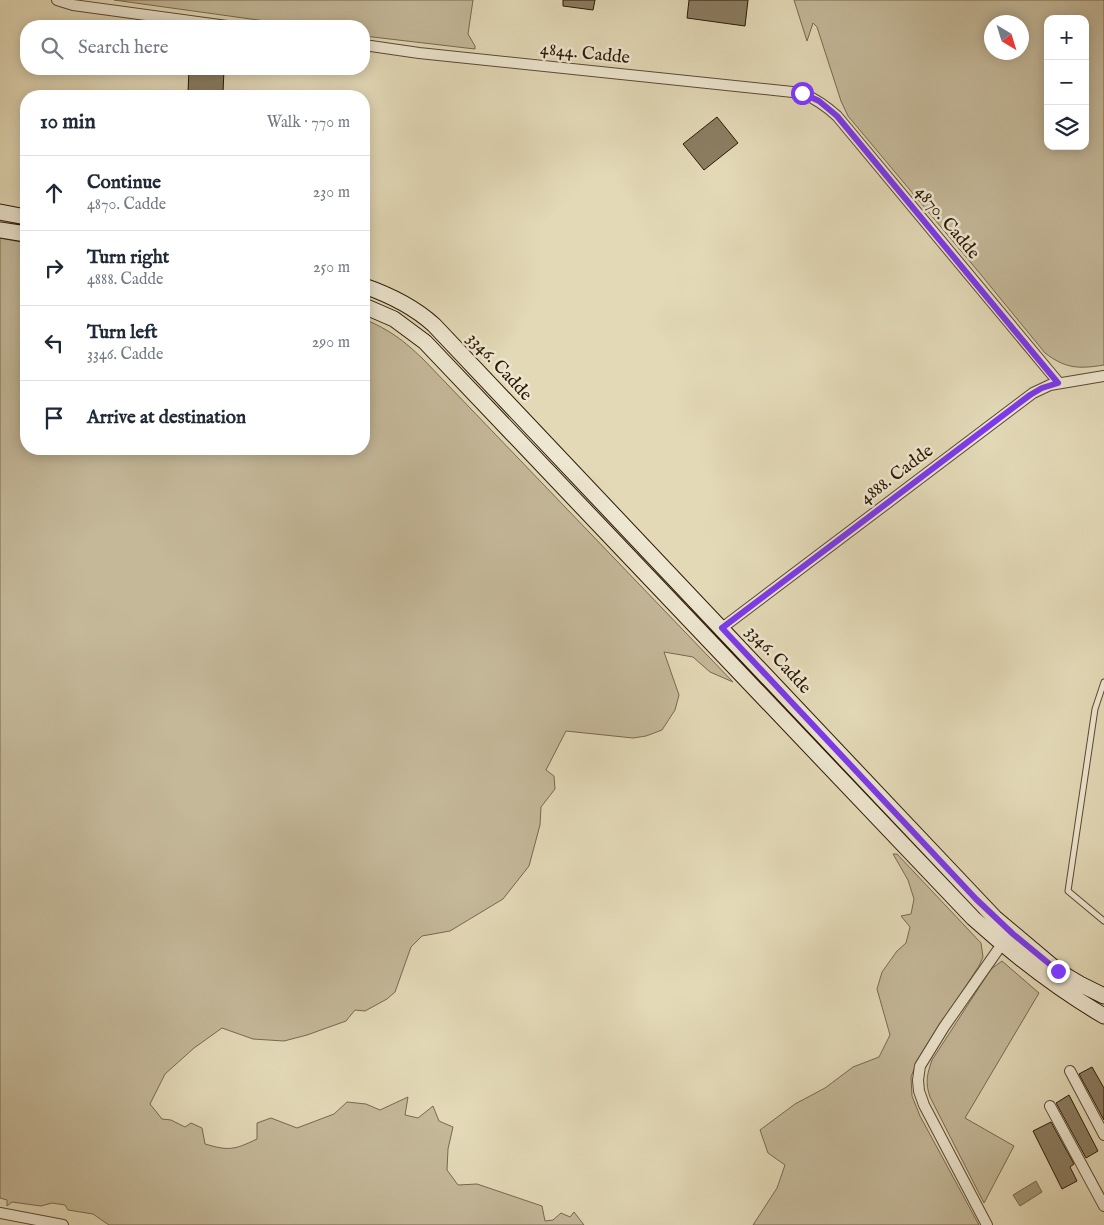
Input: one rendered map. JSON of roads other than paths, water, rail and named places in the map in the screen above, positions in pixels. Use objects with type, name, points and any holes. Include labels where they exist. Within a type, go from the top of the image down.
[{"type":"street","points":[[57,0],[185,20]]},
{"type":"street","name":"4844. Cadde","points":[[370,47],[802,93]]},
{"type":"street","name":"4870. Cadde","points":[[802,93],[819,101],[837,116],[1058,383]]},
{"type":"street","points":[[0,212],[20,216]]},
{"type":"street","points":[[0,230],[20,233]]},
{"type":"street","name":"3346. Cadde","points":[[370,288],[410,306],[434,325],[995,918],[1058,971],[1104,996]]},
{"type":"street","name":"3346. Cadde","points":[[370,309],[394,320],[425,342],[961,905],[1002,944],[1059,988],[1104,1016]]},
{"type":"street","name":"4888. Cadde","points":[[722,628],[1030,395],[1042,388],[1058,383],[1104,376]]},
{"type":"street","points":[[987,1225],[924,1105],[919,1091],[918,1080],[920,1066],[939,1035],[1002,944]]},
{"type":"street","points":[[1070,1071],[1104,1135]]},
{"type":"street","points":[[1050,1106],[1104,1206]]},
{"type":"street","points":[[0,1213],[34,1222],[63,1225]]},
{"type":"lane","points":[[1104,682],[1095,709],[1068,890],[1104,921]]}]
